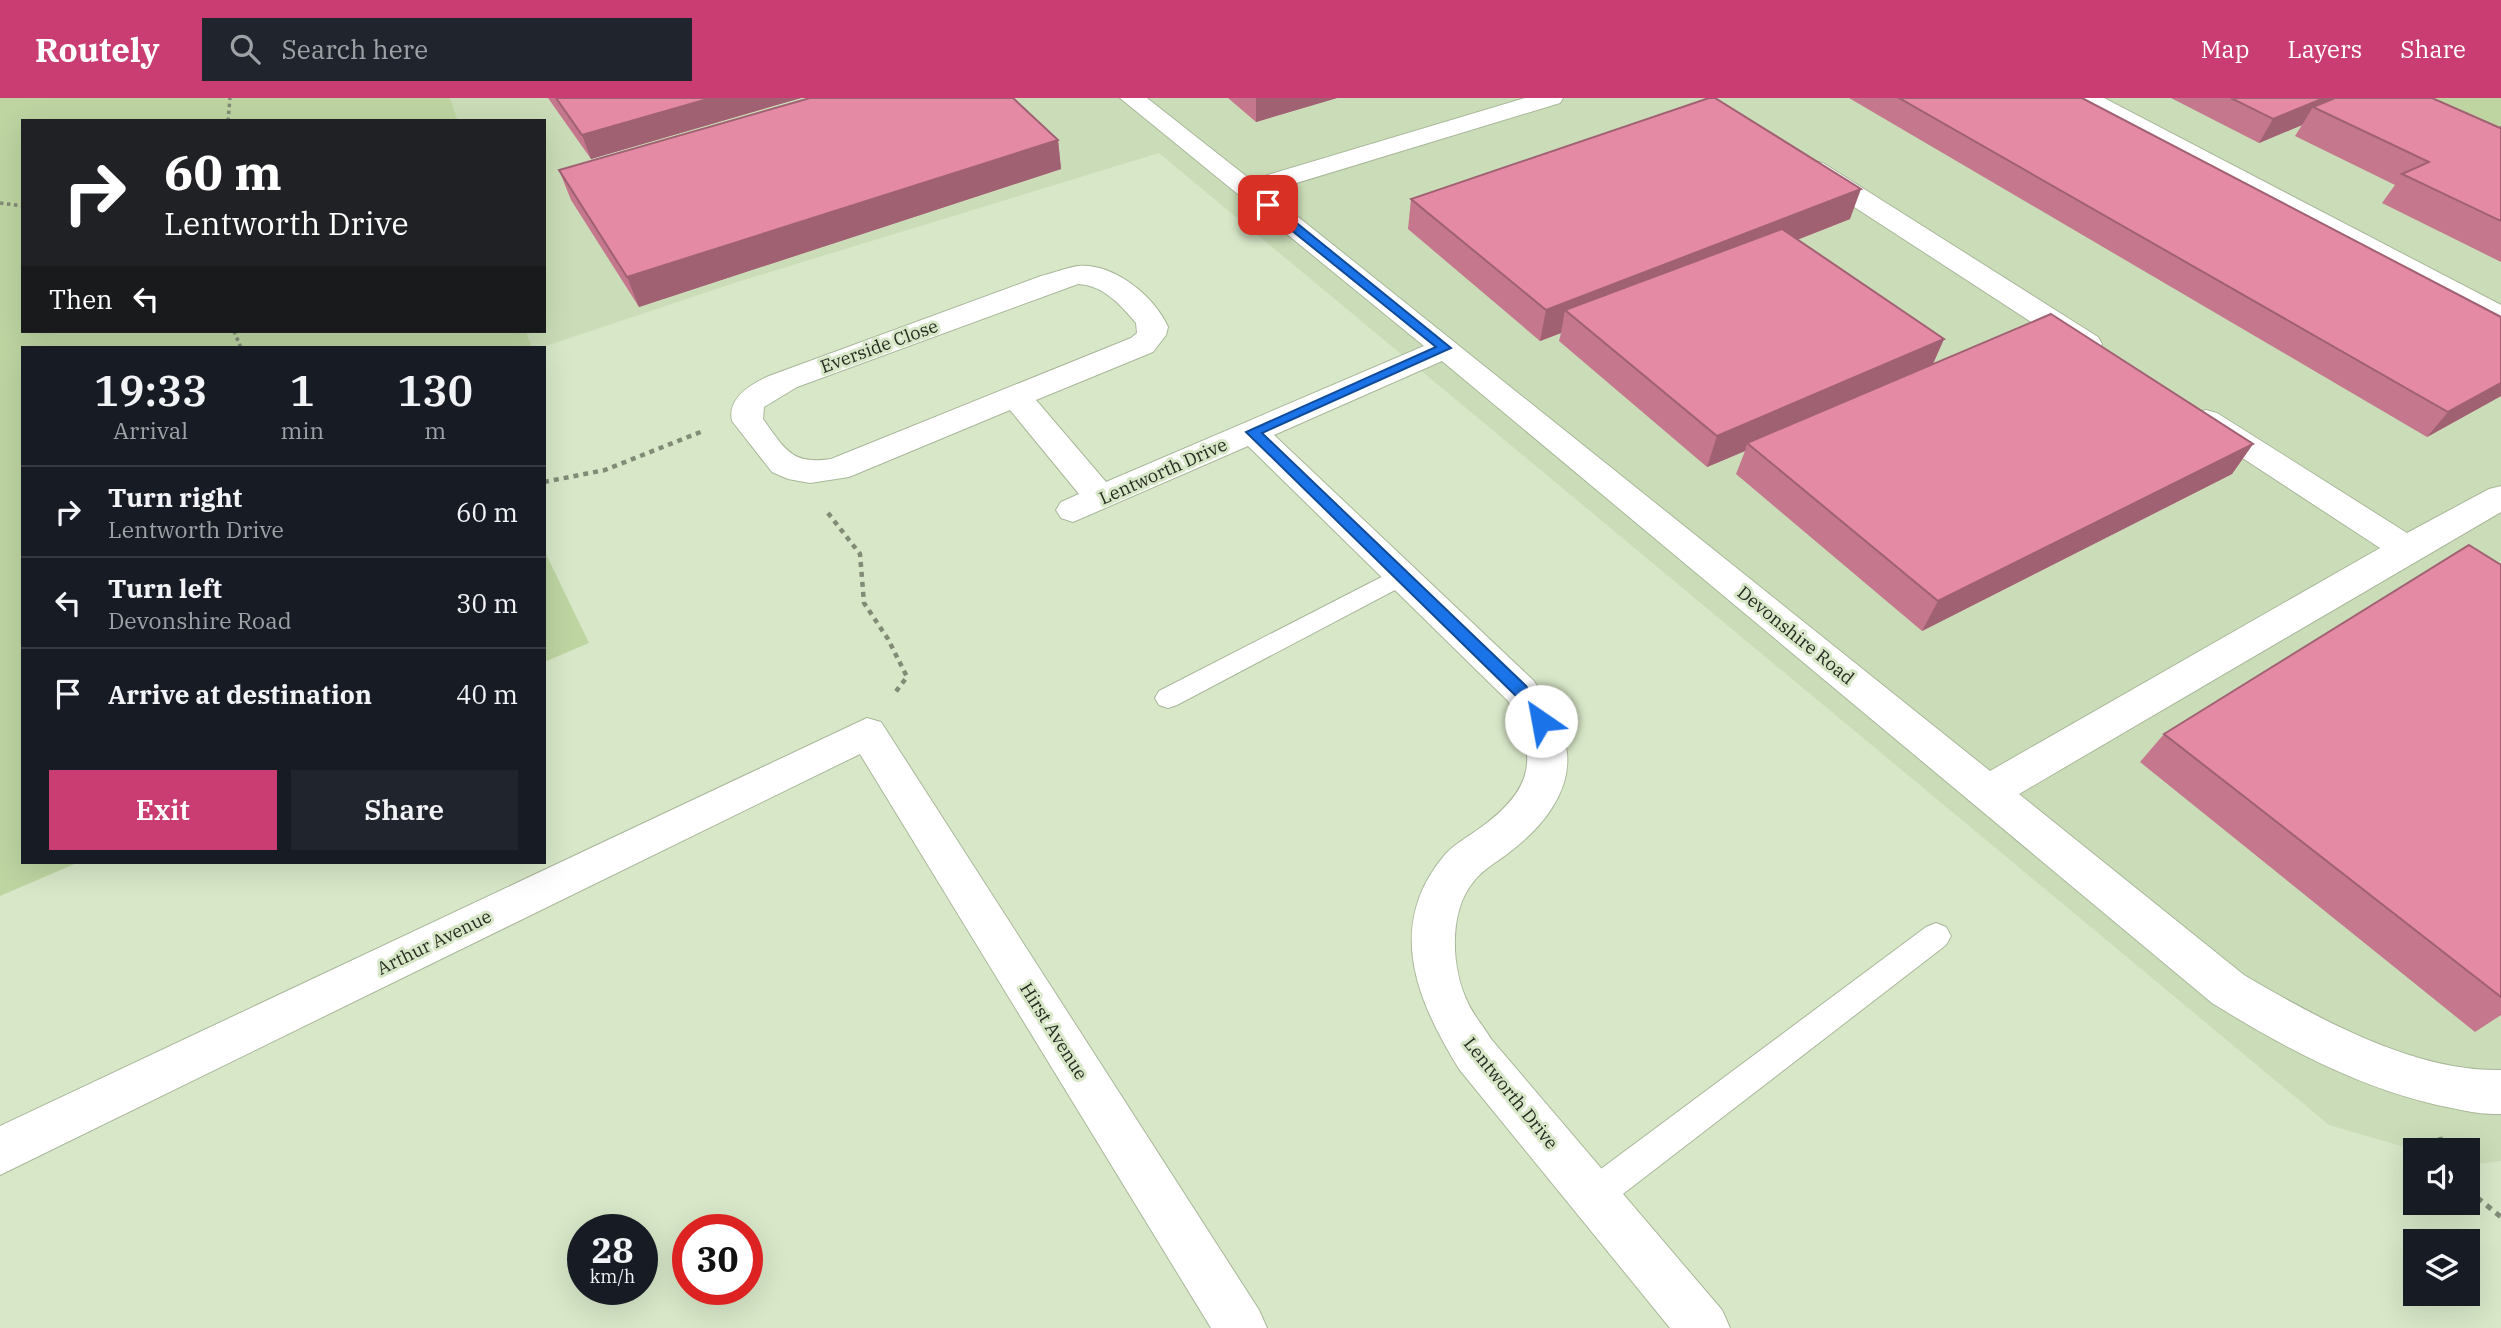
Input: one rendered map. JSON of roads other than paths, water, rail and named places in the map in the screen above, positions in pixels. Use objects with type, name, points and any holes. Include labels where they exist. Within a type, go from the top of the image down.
[{"type":"street","name":"Devonshire Road","points":[[1132,98],[1445,348],[2228,989],[2286,1026],[2366,1063],[2428,1082],[2488,1093],[2501,1092]]},
{"type":"street","points":[[1249,189],[1551,98]]},
{"type":"street","points":[[2085,98],[2501,317]]},
{"type":"street","points":[[1785,150],[2113,361]]},
{"type":"street","name":"Everside Close","points":[[1078,275],[1099,277],[1112,284],[1149,318],[1153,328],[1150,338],[1142,345],[1016,397],[837,469],[806,473],[778,462],[747,419],[747,409],[751,403],[771,387],[1064,278],[1078,275]]},
{"type":"street","name":"Lentworth Drive","points":[[1016,397],[1087,504],[1445,348]]},
{"type":"street","points":[[2183,406],[2406,549]]},
{"type":"street","name":"Lentworth Drive","points":[[1252,432],[1521,691],[1541,721],[1549,756],[1544,789],[1523,819],[1458,869],[1441,895],[1434,932],[1435,972],[1448,1010],[1475,1054],[1704,1328]]},
{"type":"street","points":[[1988,792],[2406,549],[2501,497]]},
{"type":"street","name":"Arthur Avenue","points":[[0,1151],[867,733]]},
{"type":"street","name":"Hirst Avenue","points":[[867,733],[1241,1328]]},
{"type":"lane","points":[[1168,698],[1403,575]]},
{"type":"lane","points":[[1594,1195],[1936,936]]}]
